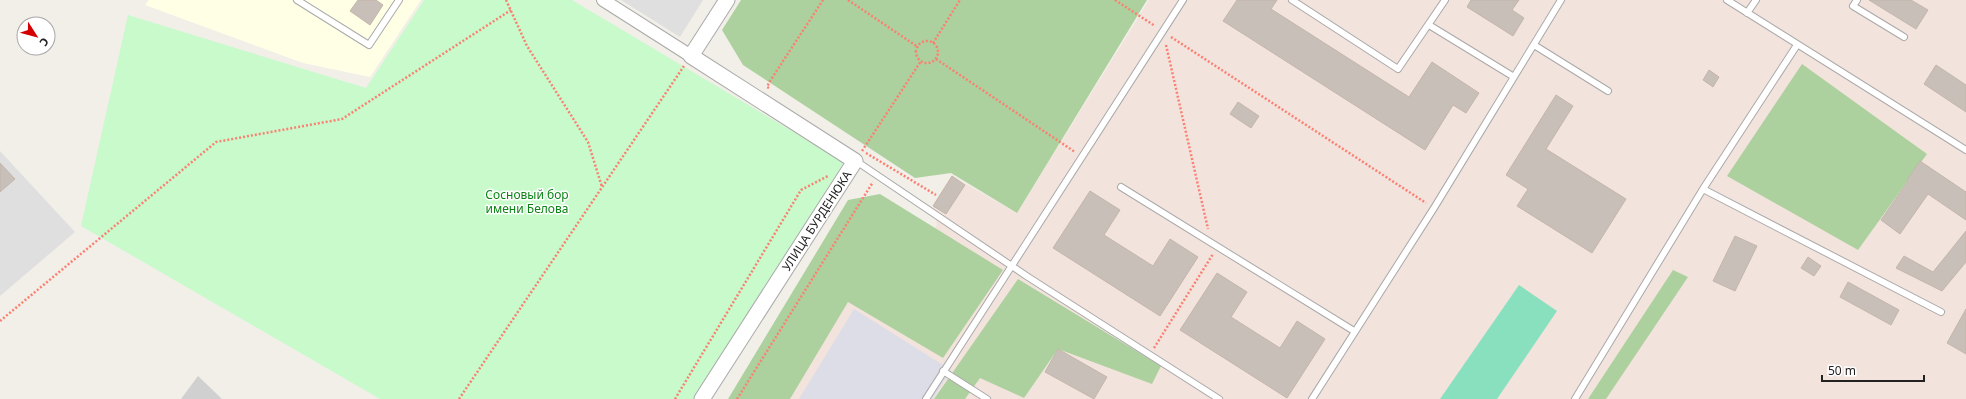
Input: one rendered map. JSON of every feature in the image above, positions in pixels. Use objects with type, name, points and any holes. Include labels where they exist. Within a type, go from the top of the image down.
[{"type":"street","points":[[603,0],[691,56],[726,0]]},
{"type":"street","name":"УЛИЦА БУРДЕНЮКА","points":[[691,56],[855,161],[702,399]]},
{"type":"lane","points":[[297,0],[369,45],[399,0]]},
{"type":"lane","points":[[926,399],[1010,265],[1083,157],[1183,0]]},
{"type":"lane","points":[[1292,0],[1398,69],[1445,0]]},
{"type":"lane","points":[[1312,399],[1354,331],[1434,208],[1561,0]]},
{"type":"lane","points":[[1727,0],[1966,150]]},
{"type":"lane","points":[[1747,13],[1756,0]]},
{"type":"lane","points":[[1857,0],[1854,6],[1904,37]]},
{"type":"lane","points":[[1429,25],[1514,77]]},
{"type":"lane","points":[[1534,45],[1608,91]]},
{"type":"lane","points":[[1575,399],[1703,189],[1798,45]]},
{"type":"lane","points":[[855,161],[1010,265],[1219,399]]},
{"type":"lane","points":[[1121,187],[1354,331]]},
{"type":"lane","points":[[1703,189],[1941,312]]},
{"type":"lane","points":[[943,371],[987,399]]},
{"type":"path","points":[[506,0],[527,46],[588,142],[602,187]]},
{"type":"path","points":[[767,87],[823,0]]},
{"type":"path","points":[[848,0],[918,47]]},
{"type":"path","points":[[933,43],[960,0]]},
{"type":"path","points":[[1115,0],[1434,208]]},
{"type":"path","points":[[0,322],[216,142],[342,119],[511,10]]},
{"type":"path","points":[[1163,32],[1211,243]]},
{"type":"path","points":[[925,42],[933,43],[938,50],[936,59],[928,63],[921,61],[917,53],[918,47],[925,42]]},
{"type":"path","points":[[459,399],[691,56]]},
{"type":"path","points":[[936,59],[1083,157]]},
{"type":"path","points":[[855,161],[880,127],[921,61]]},
{"type":"path","points":[[737,399],[885,163]]},
{"type":"path","points":[[675,399],[801,190],[835,172]]},
{"type":"path","points":[[1150,355],[1218,247]]},
{"type":"shaded area","points":[[149,0],[421,0],[370,77],[303,63],[145,5]]},
{"type":"shaded area","points":[[621,0],[703,0],[680,37]]},
{"type":"shaded area","points":[[1149,0],[1966,0],[1966,399],[757,399],[856,234],[912,260],[937,225],[933,206],[952,176],[1017,213]]},
{"type":"shaded area","points":[[0,151],[75,232],[0,296]]},
{"type":"shaded area","points":[[854,309],[951,370],[933,399],[799,399]]},
{"type":"shaded area","points":[[198,376],[222,399],[181,399]]},
{"type":"green space","name":"Сосновый бор имени Белова","points":[[424,0],[572,0],[844,162],[694,399],[380,399],[81,226],[128,15],[366,88]]},
{"type":"green space","points":[[741,0],[1147,0],[1017,213],[951,173],[915,178],[743,65],[722,30]]},
{"type":"green space","points":[[1802,64],[1927,154],[1858,250],[1727,176]]},
{"type":"green space","points":[[880,194],[1003,270],[943,358],[848,302],[790,399],[728,399],[848,200]]},
{"type":"green space","points":[[1673,270],[1688,277],[1606,399],[1588,399]]},
{"type":"green space","points":[[1018,279],[1161,366],[1152,384],[1058,349],[1024,398],[980,378],[965,399],[934,399]]},
{"type":"green space","points":[[1519,285],[1557,311],[1497,399],[1440,399]]},
{"type":"building","points":[[358,0],[376,0],[383,5],[370,25],[350,11]]},
{"type":"building","points":[[1237,0],[1277,0],[1271,9],[1409,97],[1432,62],[1479,93],[1466,113],[1453,105],[1425,150],[1223,21]]},
{"type":"building","points":[[1471,0],[1519,0],[1512,10],[1524,18],[1513,36],[1467,7]]},
{"type":"building","points":[[1869,0],[1911,0],[1928,10],[1916,29]]},
{"type":"building","points":[[1936,65],[1966,85],[1966,112],[1924,84]]},
{"type":"building","points":[[1709,70],[1719,77],[1713,87],[1703,80]]},
{"type":"building","points":[[1556,95],[1573,106],[1546,149],[1626,199],[1592,253],[1517,206],[1528,189],[1506,175]]},
{"type":"building","points":[[1238,102],[1259,116],[1251,128],[1230,114]]},
{"type":"building","points":[[1920,161],[1966,192],[1966,220],[1928,194],[1900,234],[1881,220]]},
{"type":"building","points":[[0,163],[15,179],[0,192]]},
{"type":"building","points":[[952,176],[965,185],[946,214],[933,206]]},
{"type":"building","points":[[1090,191],[1120,210],[1104,235],[1153,266],[1170,239],[1198,257],[1160,316],[1053,248]]},
{"type":"building","points":[[1966,231],[1966,262],[1942,291],[1896,268],[1904,256],[1933,272]]},
{"type":"building","points":[[1735,236],[1757,246],[1735,291],[1713,281]]},
{"type":"building","points":[[1808,257],[1821,266],[1814,276],[1801,268]]},
{"type":"building","points":[[1217,273],[1247,292],[1231,317],[1280,348],[1297,321],[1325,339],[1287,398],[1180,330]]},
{"type":"building","points":[[1848,282],[1899,310],[1891,325],[1840,297]]},
{"type":"building","points":[[1966,309],[1966,354],[1947,343]]},
{"type":"building","points":[[1058,349],[1107,377],[1094,399],[1045,372]]}]
